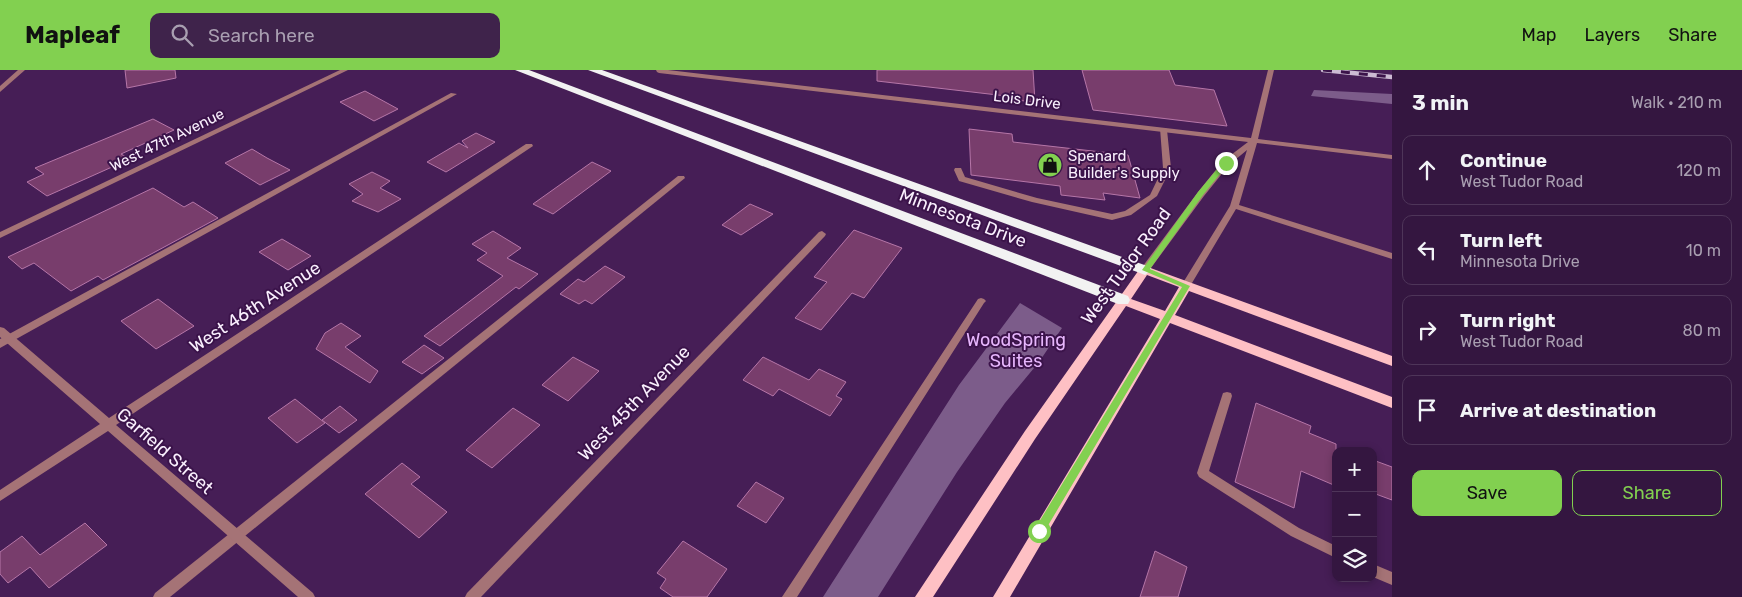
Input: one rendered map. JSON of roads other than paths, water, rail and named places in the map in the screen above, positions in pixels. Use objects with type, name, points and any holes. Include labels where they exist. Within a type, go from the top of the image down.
[{"type":"highway","name":"Minnesota Drive","points":[[520,70],[1123,300]]},
{"type":"highway","name":"Minnesota Drive","points":[[593,70],[1146,270]]},
{"type":"main road","name":"West Tudor Road","points":[[923,597],[968,526],[1123,300],[1146,270]]},
{"type":"main road","name":"Minnesota Drive","points":[[1146,270],[1392,361]]},
{"type":"main road","points":[[1000,597],[1186,286]]},
{"type":"main road","name":"Minnesota Drive","points":[[1123,300],[1392,403]]},
{"type":"street","points":[[0,90],[22,70]]},
{"type":"street","name":"West 47th Avenue","points":[[0,235],[345,70]]},
{"type":"street","points":[[1186,286],[1234,206],[1254,141],[1271,70]]},
{"type":"street","name":"Lois Drive","points":[[659,71],[1392,157]]},
{"type":"street","points":[[3,338],[453,94]]},
{"type":"street","points":[[958,170],[962,179],[1035,200],[1112,217],[1128,213],[1153,196],[1167,168],[1163,130]]},
{"type":"street","name":"West Tudor Road","points":[[1146,270],[1226,163],[1254,141]]},
{"type":"street","name":"West 46th Avenue","points":[[0,496],[529,146]]},
{"type":"street","points":[[160,597],[681,178]]},
{"type":"street","points":[[1234,206],[1392,256]]},
{"type":"street","name":"West 45th Avenue","points":[[472,597],[822,234]]},
{"type":"street","points":[[789,597],[981,301]]},
{"type":"street","name":"Garfield Street","points":[[3,338],[108,424],[308,597]]},
{"type":"street","points":[[1227,396],[1203,473],[1295,532],[1332,550]]},
{"type":"street","points":[[1377,572],[1392,579]]},
{"type":"railway","points":[[1323,70],[1392,77]]},
{"type":"place","name":"Spenard Builder's Supply","points":[[1050,165]]},
{"type":"park label","name":"WoodSpring Suites","points":[[1016,350]]}]
